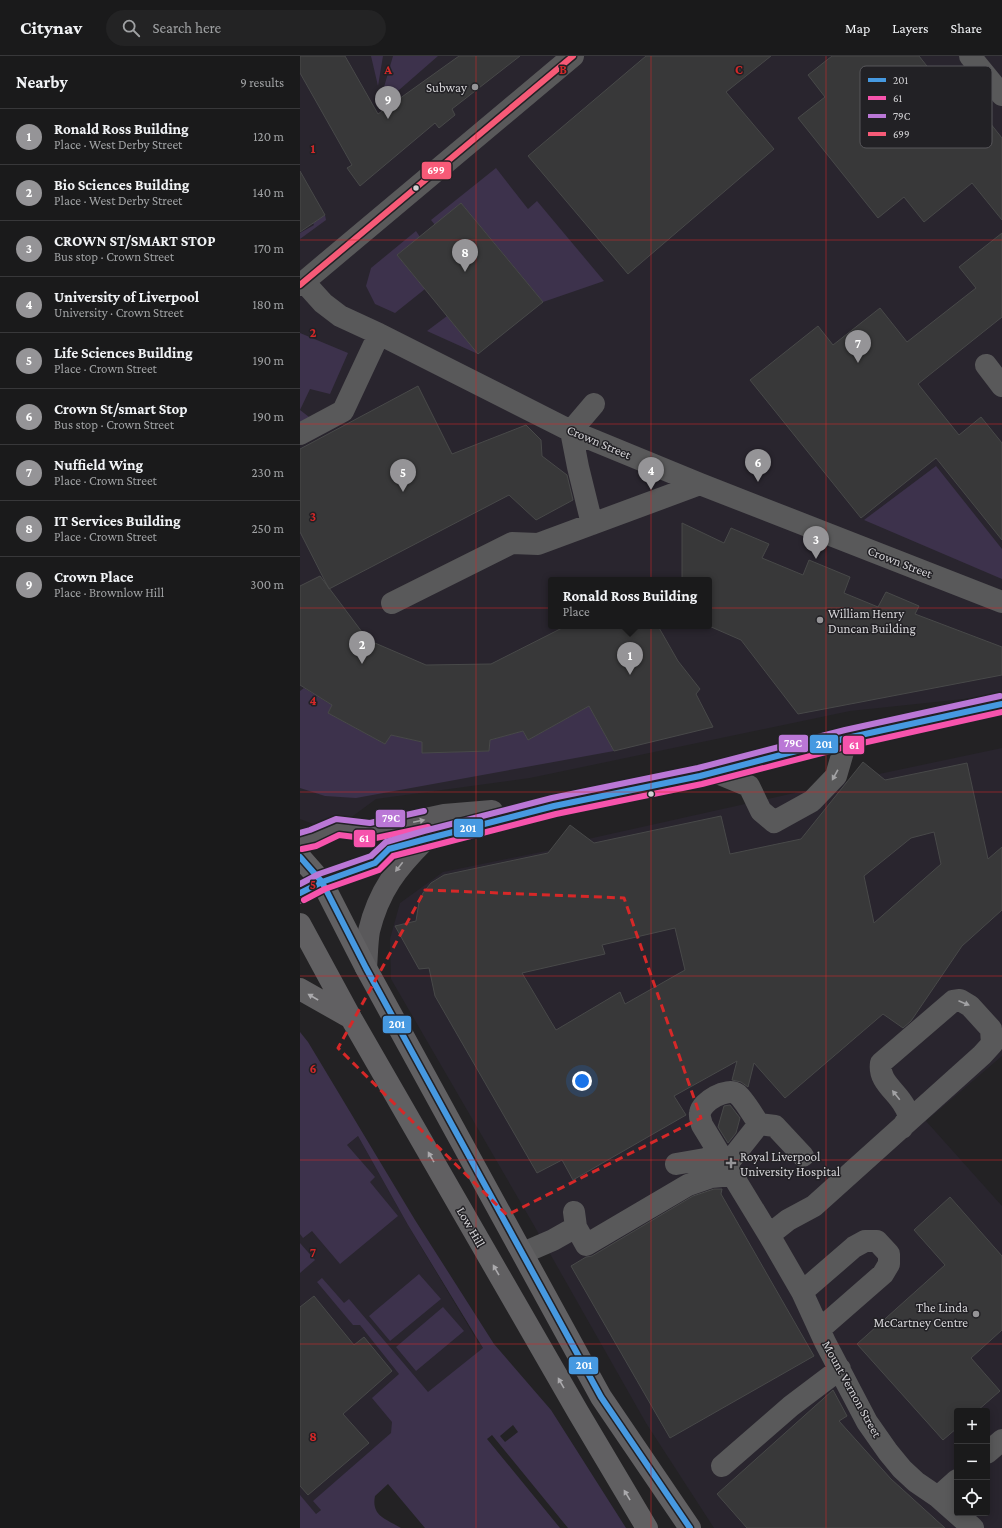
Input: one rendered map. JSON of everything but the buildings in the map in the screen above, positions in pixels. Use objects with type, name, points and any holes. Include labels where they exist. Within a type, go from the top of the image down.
[{"type":"highway","points":[[300,857],[322,882],[366,968],[601,1397],[690,1528]]},
{"type":"highway","points":[[300,892],[322,882]]},
{"type":"highway","name":"Low Hill","points":[[300,924],[351,1018],[578,1412],[647,1528]]},
{"type":"highway","points":[[300,989],[351,1018]]},
{"type":"main road","points":[[322,882],[375,863],[389,849],[426,839],[554,806],[715,772],[847,738],[1002,704]]},
{"type":"main road","points":[[300,841],[313,838],[338,827],[370,831],[444,815],[554,806]]},
{"type":"main road","points":[[366,968],[369,931],[380,900],[391,878],[404,860],[426,839]]},
{"type":"street","points":[[302,283],[550,64],[573,56]]},
{"type":"street","points":[[970,56],[978,66]]},
{"type":"street","points":[[992,83],[1002,95]]},
{"type":"street","name":"Crown Street","points":[[302,283],[340,316],[379,334],[571,431],[700,484],[1002,602]]},
{"type":"street","points":[[300,434],[343,411],[379,334]]},
{"type":"street","points":[[986,365],[1002,386]]},
{"type":"street","points":[[592,524],[571,431],[594,404]]},
{"type":"street","points":[[392,603],[512,544],[538,544],[700,484]]},
{"type":"street","points":[[715,772],[749,786],[761,811],[774,822],[812,801],[836,776],[847,738]]},
{"type":"street","points":[[769,1235],[788,1220],[814,1206],[902,1128],[982,1055],[992,1044],[992,1029],[970,1006],[960,1000],[952,1001],[881,1063],[880,1070],[884,1081],[905,1106],[908,1116],[902,1128]]},
{"type":"street","name":"Mount Vernon Street","points":[[759,1124],[738,1094],[731,1091],[724,1092],[704,1105],[700,1114],[702,1125],[802,1292],[825,1342],[867,1422],[902,1469],[916,1482],[938,1497],[973,1528]]},
{"type":"street","points":[[523,1253],[553,1240],[575,1219],[586,1245],[688,1185],[711,1177],[727,1166],[759,1124],[775,1126],[802,1156]]},
{"type":"street","points":[[688,1185],[673,1159],[705,1159],[727,1166]]},
{"type":"street","name":"Mount Vernon Street","points":[[802,1292],[854,1247],[865,1241],[877,1241],[889,1254],[889,1264],[883,1274],[820,1330]]},
{"type":"street","points":[[722,1466],[791,1406],[840,1369]]},
{"type":"street","points":[[990,1450],[1002,1440]]},
{"type":"street","points":[[938,1497],[954,1483]]},
{"type":"highlighted area","points":[[425,890],[624,898],[701,1118],[507,1215],[338,1048]]},
{"type":"shaded area","points":[[300,56],[1002,56],[1002,695],[850,711],[530,778],[376,799],[338,827],[316,825],[300,819]]},
{"type":"shaded area","points":[[371,56],[383,56],[378,86]]},
{"type":"shaded area","points":[[393,56],[438,56],[391,97],[382,94]]},
{"type":"shaded area","points":[[496,168],[528,209],[537,201],[604,281],[543,302],[461,203],[435,225],[431,220]]},
{"type":"shaded area","points":[[325,215],[326,220],[300,239],[300,233],[314,225],[313,223]]},
{"type":"shaded area","points":[[416,231],[420,237],[397,255],[425,289],[395,313],[375,304],[366,286],[371,268]]},
{"type":"shaded area","points":[[447,316],[478,354],[427,331]]},
{"type":"shaded area","points":[[300,333],[348,353],[330,394],[310,389],[300,410]]},
{"type":"shaded area","points":[[300,410],[313,420],[300,427]]},
{"type":"shaded area","points":[[936,466],[1002,549],[1002,579],[864,520]]},
{"type":"shaded area","points":[[304,688],[332,705],[328,713],[385,744],[391,735],[422,742],[422,753],[489,751],[490,740],[523,731],[528,740],[589,706],[614,751],[356,798],[325,796],[300,788],[300,691]]},
{"type":"shaded area","name":"Royal Liverpool University Hospital","points":[[1002,748],[1002,1056],[926,1121],[1002,1206],[1002,1528],[714,1528],[646,1423],[532,1222],[391,979],[390,939],[400,903],[443,872],[551,850],[570,825],[588,839],[848,781],[863,762],[879,774]]},
{"type":"shaded area","points":[[300,1032],[308,1042],[415,1220],[494,1344],[551,1410],[626,1528],[568,1528],[492,1435],[487,1439],[560,1528],[425,1528],[388,1484],[375,1496],[375,1508],[381,1516],[401,1528],[300,1528],[300,1495],[316,1514],[321,1510],[313,1501],[391,1433],[392,1422],[372,1398],[399,1374],[360,1325],[353,1325],[317,1282],[322,1278],[344,1303],[349,1299],[428,1392],[483,1348],[408,1225],[358,1136],[347,1145],[375,1177],[370,1182],[398,1216],[340,1264],[312,1231],[303,1238],[300,1234]],"holes":[[[513,1425],[518,1432],[505,1442],[500,1436]]]},
{"type":"shaded area","points":[[358,1136],[408,1225],[478,1342],[493,1360],[300,1528],[300,1184]]},
{"type":"shaded area","points":[[300,1243],[315,1260],[300,1273]]},
{"type":"shaded area","points":[[419,1274],[441,1299],[390,1341],[369,1316]]},
{"type":"shaded area","points":[[443,1307],[464,1331],[416,1371],[396,1347]]},
{"type":"transit line","name":"699","points":[[300,285],[573,56]]},
{"type":"transit line","name":"79C","points":[[300,884],[319,874],[371,856],[386,842],[424,831],[552,798],[698,768],[845,730],[1000,696]]},
{"type":"transit line","name":"201","points":[[300,893],[322,882],[375,863],[389,849],[426,839],[554,806],[700,776],[847,738],[1002,704]]},
{"type":"transit line","name":"61","points":[[304,900],[325,889],[379,870],[393,856],[556,814],[702,784],[849,746],[1002,712]]},
{"type":"transit line","name":"79C","points":[[300,833],[336,819],[370,823],[424,811]]},
{"type":"transit line","name":"61","points":[[302,849],[316,846],[339,835],[371,839],[428,827]]},
{"type":"transit line","name":"201","points":[[300,857],[322,882],[366,968],[601,1397],[690,1528]]},
{"type":"place","name":"Subway","points":[[475,87]]},
{"type":"place","name":"Crown Place","points":[[388,119]]},
{"type":"place","name":"IT Services Building","points":[[465,272]]},
{"type":"place","name":"Nuffield Wing","points":[[858,363]]},
{"type":"place","name":"Crown St/smart Stop","points":[[758,482]]},
{"type":"place","name":"University of Liverpool","points":[[651,490]]},
{"type":"place","name":"Life Sciences Building","points":[[403,492]]},
{"type":"place","name":"CROWN ST/SMART STOP","points":[[816,559]]},
{"type":"place","name":"William Henry Duncan Building","points":[[820,620]]},
{"type":"place","name":"Bio Sciences Building","points":[[362,664]]},
{"type":"place","name":"Ronald Ross Building","points":[[630,675]]},
{"type":"place","name":"Royal Liverpool University Hospital","points":[[731,1163]]},
{"type":"place","name":"The Linda McCartney Centre","points":[[976,1314]]}]
